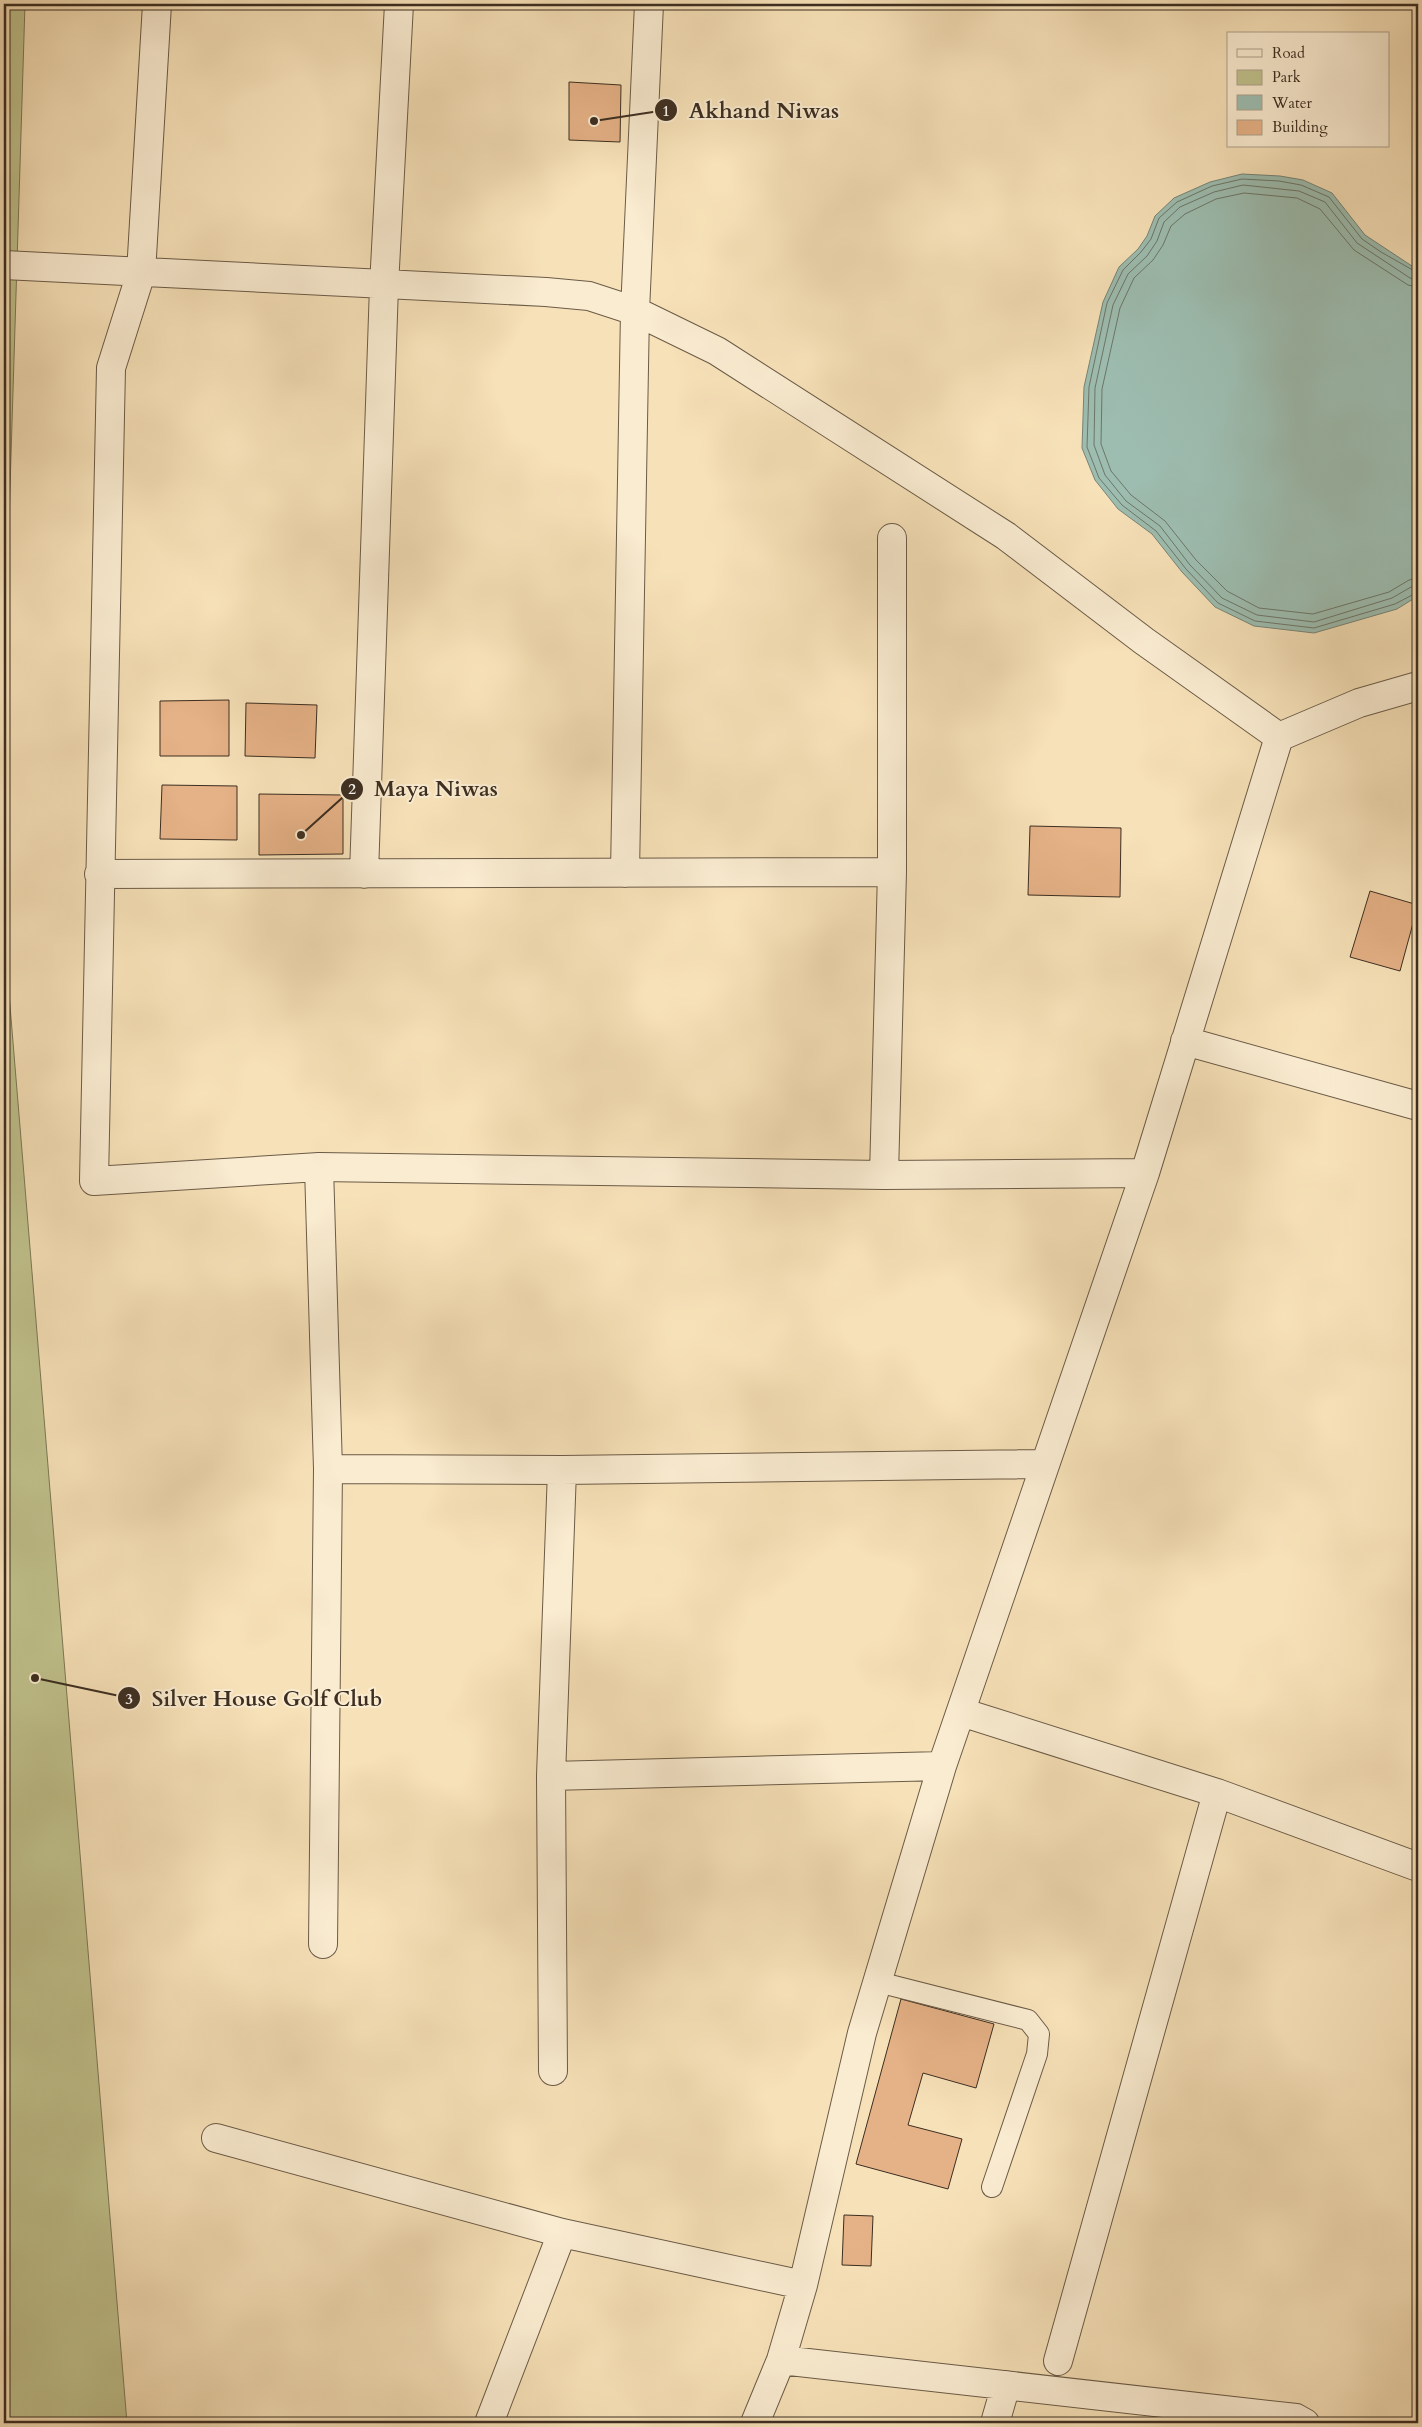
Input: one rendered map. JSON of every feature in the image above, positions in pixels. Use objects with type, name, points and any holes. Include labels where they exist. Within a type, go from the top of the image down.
[{"type":"street","points":[[157,4],[141,273],[111,368],[94,1181],[319,1167],[884,1175],[1145,1173]]},
{"type":"street","points":[[364,874],[384,286],[400,4]]},
{"type":"street","points":[[625,873],[635,311],[649,4]]},
{"type":"street","points":[[4,265],[589,296],[635,311],[717,351],[1006,536],[1144,641],[1278,737]]},
{"type":"street","points":[[884,1175],[892,872],[892,538]]},
{"type":"street","points":[[1278,737],[1359,703],[1418,686]]},
{"type":"street","points":[[756,2423],[781,2360],[803,2285],[862,2033],[942,1766],[1145,1173],[1278,737]]},
{"type":"street","points":[[99,874],[892,872]]},
{"type":"street","points":[[1185,1041],[1418,1106]]},
{"type":"street","points":[[319,1167],[328,1469],[323,1944]]},
{"type":"street","points":[[328,1469],[562,1470],[1045,1464]]},
{"type":"street","points":[[553,2071],[551,1776],[562,1470]]},
{"type":"street","points":[[960,1712],[1217,1793],[1418,1867]]},
{"type":"street","points":[[551,1776],[942,1766]]},
{"type":"street","points":[[1058,2361],[1217,1793]]},
{"type":"street","points":[[216,2138],[562,2233],[803,2285]]},
{"type":"street","points":[[489,2423],[562,2233]]},
{"type":"street","points":[[781,2360],[1296,2418],[1305,2423]]},
{"type":"street","points":[[995,2423],[1006,2385]]},
{"type":"lane","points":[[878,1982],[1028,2020],[1039,2034],[1037,2054],[992,2187]]},
{"type":"green space","points":[[4,4],[25,4],[4,682]]},
{"type":"green space","points":[[4,933],[127,2423],[4,2423]]},
{"type":"water","points":[[1242,174],[1280,176],[1303,180],[1332,193],[1365,235],[1418,270],[1418,596],[1397,609],[1314,633],[1254,626],[1215,607],[1182,572],[1152,534],[1118,509],[1095,480],[1082,448],[1084,387],[1103,302],[1119,267],[1138,249],[1147,236],[1155,216],[1174,198],[1210,182]]},
{"type":"building","points":[[569,82],[621,85],[620,142],[569,140]]},
{"type":"building","points":[[229,700],[229,756],[160,756],[160,701]]},
{"type":"building","points":[[246,703],[317,705],[315,758],[245,756]]},
{"type":"building","points":[[162,785],[237,786],[237,840],[160,839]]},
{"type":"building","points":[[259,794],[343,795],[343,854],[259,855]]},
{"type":"building","points":[[1030,826],[1121,828],[1120,897],[1028,895]]},
{"type":"building","points":[[1370,891],[1418,905],[1400,971],[1350,957]]},
{"type":"building","points":[[901,1999],[994,2024],[976,2088],[923,2073],[908,2125],[962,2139],[948,2189],[856,2164]]},
{"type":"building","points":[[844,2215],[873,2216],[871,2266],[842,2265]]},
{"type":"place","name":"Akhand Niwas","points":[[594,121]]},
{"type":"place","name":"Maya Niwas","points":[[301,835]]},
{"type":"place","name":"Silver House Golf Club","points":[[35,1678]]}]
